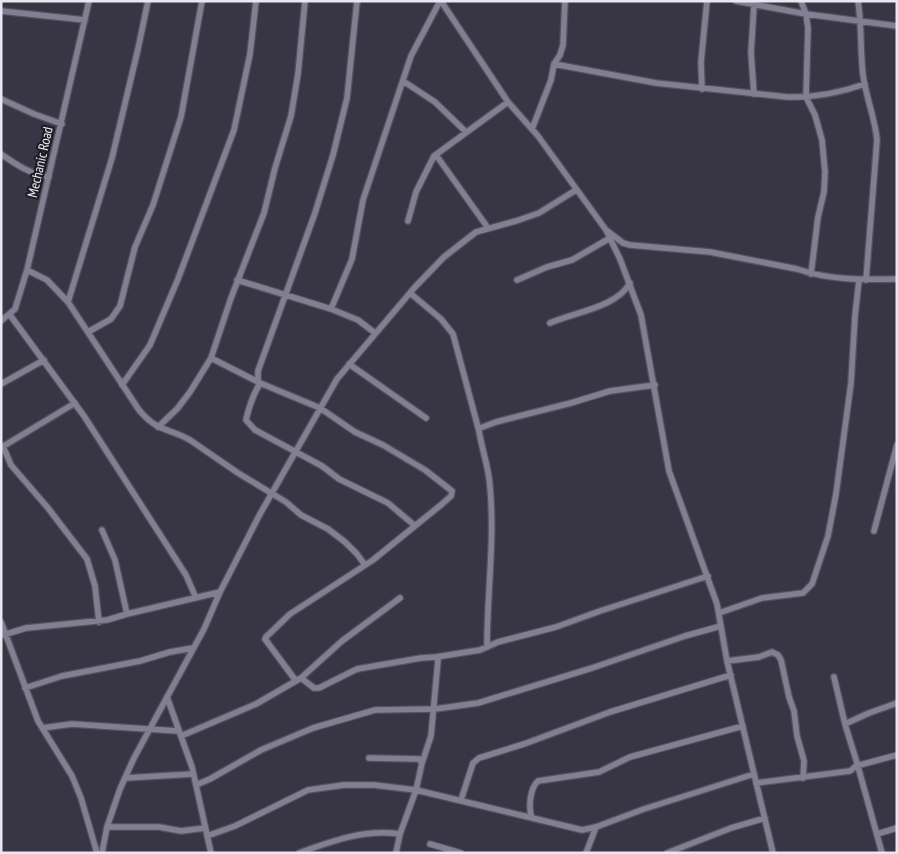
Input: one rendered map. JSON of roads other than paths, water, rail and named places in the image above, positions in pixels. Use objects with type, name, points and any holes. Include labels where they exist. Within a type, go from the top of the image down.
[{"type":"street","name":"Mechanic Road","points":[[10,315],[18,302],[27,270],[89,1]]},
{"type":"street","points":[[68,302],[112,158],[148,1]]},
{"type":"street","points":[[88,332],[111,318],[120,306],[135,247],[154,204],[181,117],[202,1]]},
{"type":"street","points":[[122,385],[150,345],[178,279],[230,139],[250,54],[256,1]]},
{"type":"street","points":[[158,428],[177,409],[190,392],[211,358],[264,213],[291,116],[298,74],[305,1]]},
{"type":"street","points":[[260,383],[258,371],[315,213],[337,141],[347,98],[357,1]]},
{"type":"street","points":[[331,309],[352,259],[363,200],[411,56],[441,1],[508,102],[532,129],[606,230],[630,283],[641,315],[655,384],[669,471],[708,576],[719,613],[727,661],[773,853]]},
{"type":"street","points":[[532,129],[551,80],[554,64],[563,45],[565,1]]},
{"type":"street","points":[[702,89],[701,62],[707,1]]},
{"type":"street","points":[[736,1],[806,14],[897,26]]},
{"type":"street","points":[[801,1],[806,14],[808,28],[806,97],[815,115],[822,140],[825,172],[824,192],[818,217],[811,274]]},
{"type":"street","points":[[719,613],[762,598],[803,593],[812,584],[828,536],[836,494],[851,383],[855,316],[862,280],[877,140],[865,84],[860,47],[861,22],[858,1]]},
{"type":"street","points":[[754,5],[751,53],[754,94]]},
{"type":"street","points":[[1,11],[85,20]]},
{"type":"street","points":[[554,64],[656,83],[754,94],[806,97],[836,93],[865,84]]},
{"type":"street","points":[[403,81],[435,102],[466,132]]},
{"type":"street","points":[[1,99],[62,124]]},
{"type":"street","points":[[408,221],[416,192],[431,160],[508,102]]},
{"type":"street","points":[[1,154],[25,170],[49,177]]},
{"type":"street","points":[[436,155],[488,228]]},
{"type":"street","points":[[102,853],[108,827],[125,778],[204,630],[220,592],[272,494],[337,379],[410,293],[444,257],[476,232],[539,213],[576,190]]},
{"type":"street","points":[[606,230],[623,243],[630,245],[710,252],[797,269],[811,274],[862,280],[897,279]]},
{"type":"street","points":[[517,280],[547,267],[572,260],[610,238]]},
{"type":"street","points":[[27,270],[47,280],[68,302],[145,417],[158,428],[182,435],[286,502],[301,515],[328,529],[346,542],[364,565]]},
{"type":"street","points":[[238,280],[331,309],[358,320],[375,333]]},
{"type":"street","points":[[550,323],[595,308],[624,292],[630,283]]},
{"type":"street","points":[[410,293],[441,319],[453,334],[488,468],[491,562],[487,647]]},
{"type":"street","points":[[2,319],[10,315],[75,403],[186,575],[196,598]]},
{"type":"street","points":[[211,358],[260,383],[320,408],[355,432],[383,445],[425,470],[452,491],[451,496],[364,565],[290,614],[266,637],[265,639],[280,660],[299,680],[314,688],[319,688],[357,669],[421,658],[471,653],[500,641],[556,627],[708,576]]},
{"type":"street","points":[[1,384],[44,360]]},
{"type":"street","points":[[349,364],[426,418]]},
{"type":"street","points":[[260,383],[248,408],[246,420],[255,430],[322,466],[339,479],[388,503],[414,525]]},
{"type":"street","points":[[479,431],[484,426],[496,422],[610,391],[655,384]]},
{"type":"street","points":[[75,403],[2,447],[11,465],[48,508],[87,559],[95,586],[98,622]]},
{"type":"street","points":[[874,531],[897,445]]},
{"type":"street","points":[[102,530],[115,560],[127,614]]},
{"type":"street","points":[[3,635],[26,628],[98,622],[220,592]]},
{"type":"street","points":[[42,728],[72,724],[180,733],[256,704],[299,680],[342,641],[400,598]]},
{"type":"street","points":[[1,622],[3,635],[42,728],[72,776],[81,798],[97,853]]},
{"type":"street","points":[[196,786],[261,750],[313,728],[375,710],[435,709],[486,701],[721,626]]},
{"type":"street","points":[[25,688],[62,676],[140,661],[170,652],[193,648]]},
{"type":"street","points":[[727,661],[772,652],[778,655],[795,715],[797,736],[804,761],[802,778]]},
{"type":"street","points":[[396,853],[400,834],[416,790],[422,763],[430,744],[435,709],[438,660],[436,657]]},
{"type":"street","points":[[461,800],[473,763],[479,758],[524,744],[610,712],[731,676]]},
{"type":"street","points":[[834,677],[845,724],[882,853]]},
{"type":"street","points":[[167,697],[193,774],[211,853]]},
{"type":"street","points":[[845,724],[897,703]]},
{"type":"street","points":[[532,818],[529,808],[534,785],[538,781],[599,772],[630,757],[743,726]]},
{"type":"street","points":[[756,783],[850,770],[857,765],[897,755]]},
{"type":"street","points":[[370,758],[419,760],[422,763]]},
{"type":"street","points":[[125,778],[193,774]]},
{"type":"street","points":[[207,836],[235,826],[308,790],[344,785],[416,790],[576,830],[596,827],[754,774]]},
{"type":"street","points":[[667,853],[731,828],[765,818]]},
{"type":"street","points":[[108,827],[159,827],[181,832],[205,828]]},
{"type":"street","points":[[586,853],[596,827]]},
{"type":"street","points":[[877,834],[897,828]]},
{"type":"street","points":[[299,853],[343,837],[371,832],[400,834]]},
{"type":"street","points":[[430,844],[461,853]]}]
